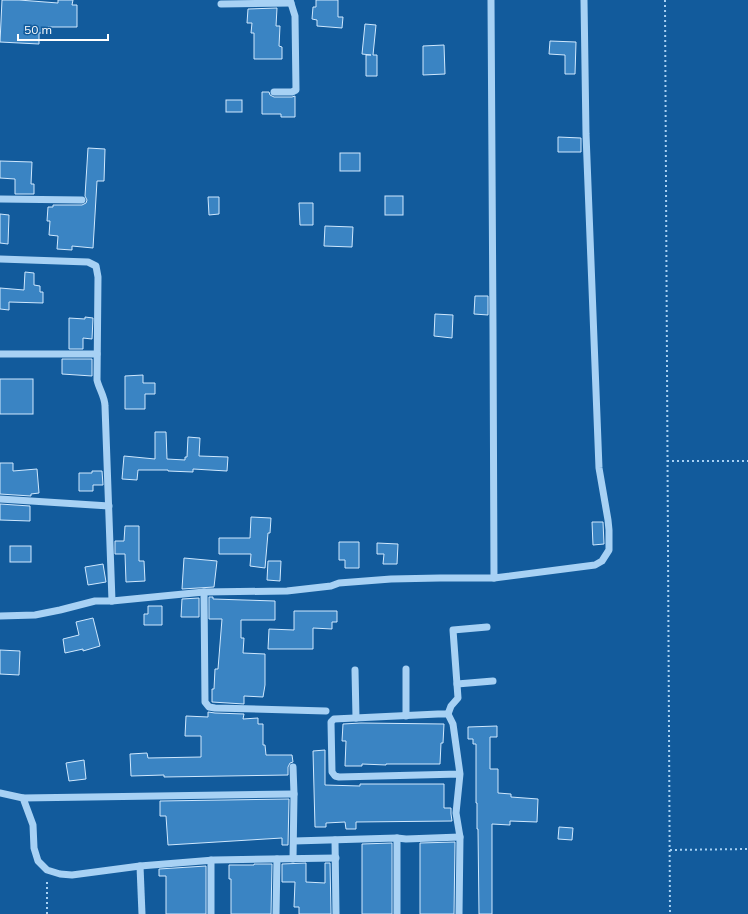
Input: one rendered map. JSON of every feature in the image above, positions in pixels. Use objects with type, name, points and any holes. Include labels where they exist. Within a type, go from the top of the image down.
[{"type":"street","points":[[491,0],[494,578]]},
{"type":"street","points":[[0,616],[35,614],[60,610],[95,601],[204,592],[287,591],[331,586],[339,583],[391,579],[494,578],[595,565],[602,561],[609,550],[609,530],[599,468],[586,134],[584,0]]},
{"type":"street","points":[[220,4],[290,1],[295,16],[296,90],[292,92],[274,92]]},
{"type":"street","points":[[0,199],[82,200]]},
{"type":"street","points":[[0,259],[88,262],[96,266],[98,277],[97,380],[99,389],[105,400],[112,600]]},
{"type":"street","points":[[0,354],[97,354]]},
{"type":"street","points":[[0,499],[109,506]]},
{"type":"street","points":[[204,592],[205,702],[209,707],[326,711]]},
{"type":"street","points":[[459,914],[460,837],[456,813],[460,774],[453,724],[448,714],[451,706],[458,698],[453,630],[487,627]]},
{"type":"street","points":[[406,669],[406,716]]},
{"type":"street","points":[[355,670],[356,718]]},
{"type":"street","points":[[457,684],[493,681]]},
{"type":"street","points":[[448,714],[334,719],[331,722],[332,772],[339,778],[460,774]]},
{"type":"street","points":[[293,767],[293,859]]},
{"type":"street","points":[[0,793],[23,798],[294,794]]},
{"type":"street","points":[[23,798],[33,825],[34,848],[38,861],[47,870],[60,874],[72,875],[140,866],[211,860],[336,858]]},
{"type":"street","points":[[294,841],[460,837]]},
{"type":"street","points":[[397,838],[397,914]]},
{"type":"street","points":[[335,840],[336,914]]},
{"type":"street","points":[[276,914],[277,859]]},
{"type":"street","points":[[211,860],[211,914]]},
{"type":"street","points":[[140,866],[142,914]]},
{"type":"path","points":[[665,0],[670,914]]},
{"type":"path","points":[[667,461],[748,461]]},
{"type":"path","points":[[670,850],[748,849]]},
{"type":"path","points":[[47,870],[47,914]]},
{"type":"building","points":[[2,0],[58,3],[58,0],[73,0],[72,5],[77,5],[77,27],[48,27],[48,33],[39,33],[39,44],[0,42]]},
{"type":"building","points":[[316,0],[338,0],[338,17],[343,17],[342,28],[317,26],[317,20],[312,19],[313,7],[316,7]]},
{"type":"building","points":[[277,8],[276,26],[280,26],[279,46],[282,47],[282,59],[254,59],[254,33],[251,33],[252,23],[247,23],[248,9]]},
{"type":"building","points":[[365,24],[376,25],[373,55],[377,55],[377,76],[366,76],[366,55],[371,55],[362,54]]},
{"type":"building","points":[[550,41],[576,42],[575,74],[565,74],[565,55],[549,54]]},
{"type":"building","points":[[444,45],[445,74],[423,75],[423,46]]},
{"type":"building","points":[[262,92],[269,92],[270,95],[274,97],[295,96],[295,117],[281,117],[281,114],[262,114]]},
{"type":"building","points":[[226,100],[242,100],[242,112],[226,112]]},
{"type":"building","points":[[558,137],[581,138],[581,152],[558,152]]},
{"type":"building","points":[[88,148],[105,149],[104,181],[97,181],[93,248],[72,246],[72,250],[57,249],[58,236],[49,235],[50,221],[47,221],[48,207],[53,207],[53,205],[82,205],[86,203],[87,200],[85,196]]},
{"type":"building","points":[[340,153],[360,153],[360,171],[340,171]]},
{"type":"building","points":[[0,161],[32,162],[31,184],[34,184],[34,194],[15,194],[15,179],[0,178]]},
{"type":"building","points":[[385,196],[403,196],[403,215],[385,215]]},
{"type":"building","points":[[208,197],[219,197],[219,214],[209,215]]},
{"type":"building","points":[[299,203],[313,203],[313,225],[300,225]]},
{"type":"building","points":[[0,214],[9,215],[8,244],[0,243]]},
{"type":"building","points":[[325,226],[353,227],[352,247],[324,246]]},
{"type":"building","points":[[25,272],[34,273],[34,285],[40,286],[40,292],[43,292],[43,303],[9,302],[9,310],[0,309],[0,288],[24,290]]},
{"type":"building","points":[[475,296],[488,296],[488,315],[474,314]]},
{"type":"building","points":[[435,314],[453,315],[452,338],[434,336]]},
{"type":"building","points":[[85,317],[93,318],[92,339],[83,338],[83,349],[69,349],[69,318],[85,319]]},
{"type":"building","points":[[62,359],[92,359],[92,376],[62,374]]},
{"type":"building","points":[[143,375],[143,383],[155,383],[155,394],[145,394],[145,409],[125,409],[125,376]]},
{"type":"building","points":[[0,379],[33,379],[33,414],[0,414]]},
{"type":"building","points":[[155,432],[166,432],[167,459],[185,460],[185,457],[187,457],[188,437],[200,438],[199,456],[228,457],[227,471],[193,469],[193,472],[138,470],[137,480],[122,479],[124,456],[155,459]]},
{"type":"building","points":[[0,463],[13,463],[13,471],[37,469],[39,493],[31,494],[31,496],[0,494]]},
{"type":"building","points":[[92,471],[102,471],[103,485],[93,485],[93,491],[79,491],[79,473],[92,473]]},
{"type":"building","points":[[0,504],[30,506],[30,521],[0,520]]},
{"type":"building","points":[[251,517],[271,518],[265,568],[250,566],[251,554],[219,554],[219,538],[250,538]]},
{"type":"building","points":[[592,522],[603,522],[604,544],[593,545]]},
{"type":"building","points":[[125,526],[139,526],[139,561],[144,561],[145,581],[126,582],[125,554],[115,554],[115,541],[124,541]]},
{"type":"building","points":[[339,542],[359,542],[359,568],[345,568],[345,560],[339,560]]},
{"type":"building","points":[[377,543],[398,544],[397,564],[383,564],[384,554],[377,554]]},
{"type":"building","points":[[10,546],[31,546],[31,562],[10,562]]},
{"type":"building","points":[[184,558],[217,561],[214,587],[182,589]]},
{"type":"building","points":[[268,561],[281,561],[280,581],[267,580]]},
{"type":"building","points":[[103,564],[106,582],[88,585],[85,567]]},
{"type":"building","points":[[209,597],[213,597],[213,599],[275,601],[275,620],[241,620],[241,638],[244,638],[243,653],[265,654],[265,685],[263,697],[244,696],[244,704],[212,702],[215,669],[218,669],[222,619],[209,619]]},
{"type":"building","points":[[199,598],[199,617],[181,617],[182,599]]},
{"type":"building","points":[[148,606],[162,606],[162,625],[144,625],[144,614],[148,614]]},
{"type":"building","points":[[294,611],[337,611],[337,622],[332,622],[332,629],[313,628],[313,649],[268,649],[269,629],[294,630]]},
{"type":"building","points":[[93,618],[100,646],[83,651],[83,649],[65,653],[63,639],[79,635],[76,622]]},
{"type":"building","points":[[0,650],[20,651],[19,675],[0,674]]},
{"type":"building","points":[[208,712],[244,714],[243,719],[258,718],[258,724],[263,724],[263,745],[265,745],[266,755],[292,755],[293,762],[290,763],[288,767],[288,775],[164,777],[164,775],[131,776],[130,754],[147,753],[148,758],[201,757],[201,736],[185,736],[186,716],[208,717]]},
{"type":"building","points":[[343,724],[444,724],[440,764],[362,764],[362,766],[345,766],[346,741],[342,741]]},
{"type":"building","points":[[497,726],[497,737],[490,737],[490,769],[498,769],[498,793],[511,794],[511,797],[538,799],[537,822],[510,821],[510,825],[492,824],[492,914],[479,914],[476,744],[473,744],[473,739],[468,739],[468,727]]},
{"type":"building","points":[[325,750],[325,785],[360,786],[360,784],[444,784],[444,808],[451,808],[452,821],[356,822],[356,829],[346,829],[345,822],[326,823],[326,827],[315,827],[313,751]]},
{"type":"building","points":[[84,760],[86,779],[69,781],[66,763]]},
{"type":"building","points":[[289,799],[288,845],[282,845],[282,838],[168,845],[166,816],[160,816],[160,801]]},
{"type":"building","points":[[559,827],[573,828],[572,840],[558,839]]},
{"type":"building","points":[[455,842],[454,914],[420,914],[420,843]]},
{"type":"building","points":[[392,843],[392,914],[362,914],[362,844]]},
{"type":"building","points":[[306,863],[306,882],[325,883],[325,863],[330,863],[331,914],[299,914],[299,907],[294,907],[295,882],[282,882],[282,864]]},
{"type":"building","points":[[272,864],[271,914],[231,914],[231,879],[229,879],[229,865]]},
{"type":"building","points":[[206,866],[206,914],[166,914],[166,876],[159,876],[159,869]]}]
